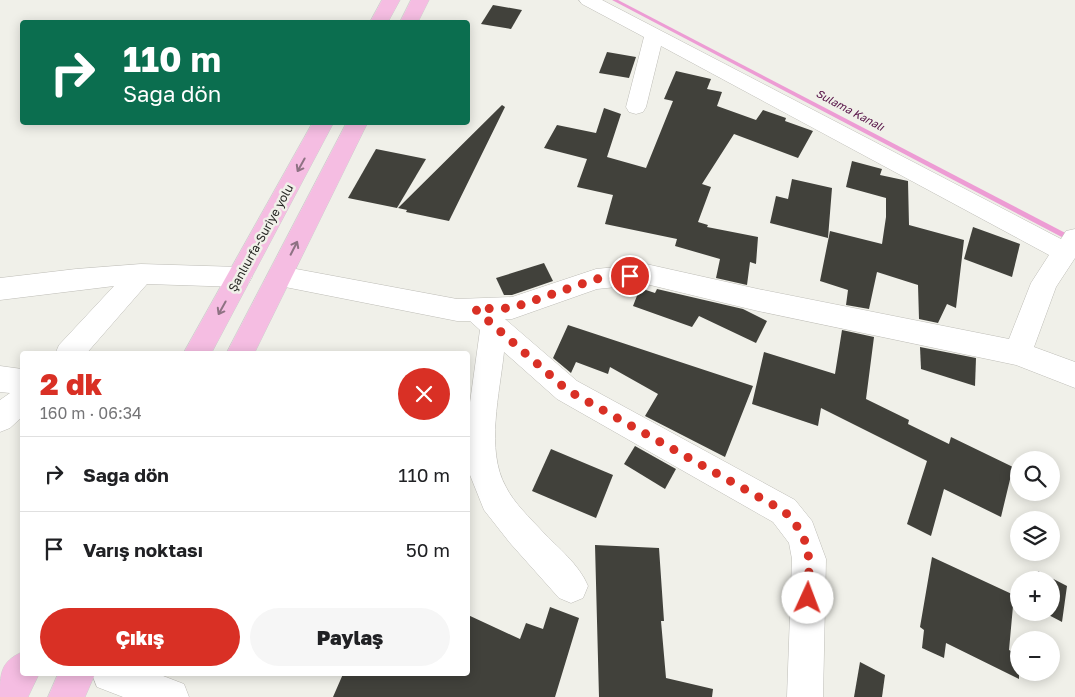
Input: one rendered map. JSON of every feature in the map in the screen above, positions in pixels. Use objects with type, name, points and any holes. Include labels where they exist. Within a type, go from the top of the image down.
[{"type":"highway","points":[[380,20],[391,0]]},
{"type":"highway","points":[[410,20],[420,0]]},
{"type":"highway","name":"Şanlıurfa-Suriye yolu","points":[[199,351],[322,125]]},
{"type":"highway","points":[[242,351],[356,125]]},
{"type":"highway","points":[[8,697],[20,674]]},
{"type":"highway","points":[[66,697],[76,676]]},
{"type":"street","points":[[588,0],[654,36],[1070,246],[1044,283],[1018,353]]},
{"type":"street","points":[[636,107],[654,36]]},
{"type":"street","points":[[0,289],[76,279],[141,274],[239,277]]},
{"type":"street","points":[[72,351],[141,274]]},
{"type":"street","points":[[485,318],[596,279],[646,274],[758,300],[1018,353],[1075,375]]},
{"type":"street","points":[[280,276],[457,310],[485,318],[567,390],[784,511],[798,526],[806,542],[809,559],[805,697]]},
{"type":"street","points":[[485,318],[480,434],[483,470],[495,499],[571,586]]},
{"type":"street","points":[[0,378],[20,380]]},
{"type":"street","points":[[0,418],[20,402]]},
{"type":"street","points":[[115,676],[171,697]]},
{"type":"building","points":[[493,5],[522,10],[511,29],[481,24]]},
{"type":"building","points":[[607,52],[636,57],[629,78],[599,73]]},
{"type":"building","points":[[676,71],[711,79],[707,89],[722,92],[717,106],[756,120],[763,110],[786,118],[785,121],[813,131],[798,158],[734,134],[702,184],[711,187],[698,222],[708,225],[707,227],[758,237],[756,264],[750,262],[747,285],[716,278],[720,259],[675,246],[677,239],[605,224],[613,195],[577,187],[587,159],[544,148],[557,125],[596,133],[604,108],[621,114],[607,157],[646,168],[673,101],[664,99]]},
{"type":"building","points":[[502,105],[505,107],[449,221],[406,212],[407,210],[398,208]]},
{"type":"building","points":[[376,149],[426,159],[397,208],[348,198]]},
{"type":"building","points":[[852,161],[882,169],[880,175],[908,181],[909,225],[964,240],[956,308],[947,304],[938,323],[919,319],[918,285],[877,272],[869,309],[846,305],[848,290],[820,281],[830,231],[882,244],[886,217],[886,198],[846,187]]},
{"type":"building","points":[[792,179],[832,188],[828,238],[770,223],[776,196],[788,199]]},
{"type":"building","points":[[973,227],[1020,244],[1012,277],[964,259]]},
{"type":"building","points":[[544,263],[553,281],[512,295],[504,295],[496,278]]},
{"type":"building","points":[[640,288],[655,293],[657,289],[743,309],[767,321],[756,343],[699,316],[692,327],[633,306]]},
{"type":"building","points":[[568,325],[753,386],[725,457],[645,416],[658,394],[610,367],[608,374],[576,362],[571,373],[553,358]]},
{"type":"building","points":[[842,330],[874,337],[866,399],[909,420],[908,424],[949,444],[951,437],[1010,466],[1010,480],[1001,517],[944,489],[931,536],[907,524],[927,461],[821,408],[818,426],[752,404],[764,352],[835,374]]},
{"type":"building","points":[[920,347],[976,358],[975,386],[921,369]]},
{"type":"building","points":[[635,446],[676,469],[665,489],[624,464]]},
{"type":"building","points":[[551,449],[613,475],[596,518],[532,491]]},
{"type":"building","points":[[595,545],[659,548],[664,621],[661,621],[666,678],[713,689],[712,697],[599,697]]},
{"type":"building","points":[[932,557],[1010,593],[1010,621],[1012,621],[1009,650],[1010,675],[946,643],[944,658],[922,648],[924,630],[920,627]]},
{"type":"building","points":[[1060,582],[1067,586],[1062,622],[1060,621]]},
{"type":"building","points":[[550,607],[579,618],[555,697],[333,697],[342,676],[470,676],[470,616],[520,639],[526,623],[543,629]]},
{"type":"building","points":[[860,662],[885,675],[882,697],[854,697]]},
{"type":"waterway","name":"Sulama Kanalı","points":[[614,0],[1075,241]]},
{"type":"route","points":[[630,276],[596,279],[512,308],[475,309],[567,390],[784,511],[798,526],[806,542],[809,559],[808,598]]}]
